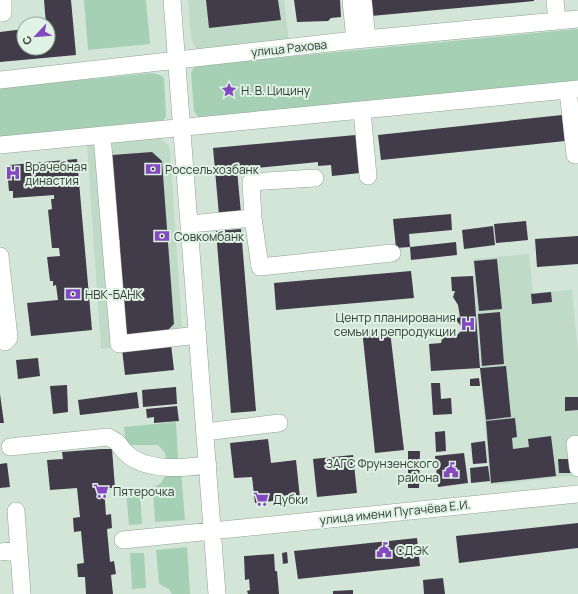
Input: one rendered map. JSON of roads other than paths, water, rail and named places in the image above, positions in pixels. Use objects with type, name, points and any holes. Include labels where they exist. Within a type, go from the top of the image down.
[{"type":"street","points":[[0,13],[3,13],[2,0]]},
{"type":"street","points":[[172,0],[183,128],[217,594]]},
{"type":"street","points":[[351,0],[361,40]]},
{"type":"street","points":[[361,40],[363,0]]},
{"type":"street","points":[[556,0],[557,21]]},
{"type":"street","name":"улица Рахова","points":[[0,80],[361,40],[578,19]]},
{"type":"street","points":[[0,145],[362,111],[573,89],[575,156],[578,155]]},
{"type":"street","points":[[362,111],[368,176]]},
{"type":"street","points":[[102,135],[119,344],[198,336]]},
{"type":"street","points":[[315,178],[251,182],[253,218],[260,267],[392,253]]},
{"type":"street","points":[[190,224],[253,218]]},
{"type":"street","points":[[0,256],[9,338],[5,342]]},
{"type":"street","points":[[205,432],[279,423]]},
{"type":"street","points":[[10,447],[108,437],[119,442],[127,454],[149,465],[184,468],[208,465]]},
{"type":"street","points":[[575,444],[578,468]]},
{"type":"street","name":"улица имени Пугачёва Е.И.","points":[[123,540],[578,494]]},
{"type":"street","points":[[16,511],[22,594]]},
{"type":"street","points":[[0,552],[19,550]]},
{"type":"place","name":"Н. В. Цицину","points":[[229,90]]},
{"type":"place","name":"Россельхозбанк","points":[[153,169]]},
{"type":"place","name":"Врачебная династия","points":[[13,173]]},
{"type":"place","name":"Совкомбанк","points":[[162,236]]},
{"type":"place","name":"НВК-БАНК","points":[[73,294]]},
{"type":"place","name":"Центр планирования семьи и репродукции","points":[[468,324]]},
{"type":"place","name":"ЗАГС Фрунзенского района","points":[[451,470]]},
{"type":"place","name":"Пятерочка","points":[[101,491]]},
{"type":"place","name":"Дубки","points":[[261,499]]},
{"type":"place","name":"СДЭК","points":[[384,550]]}]
